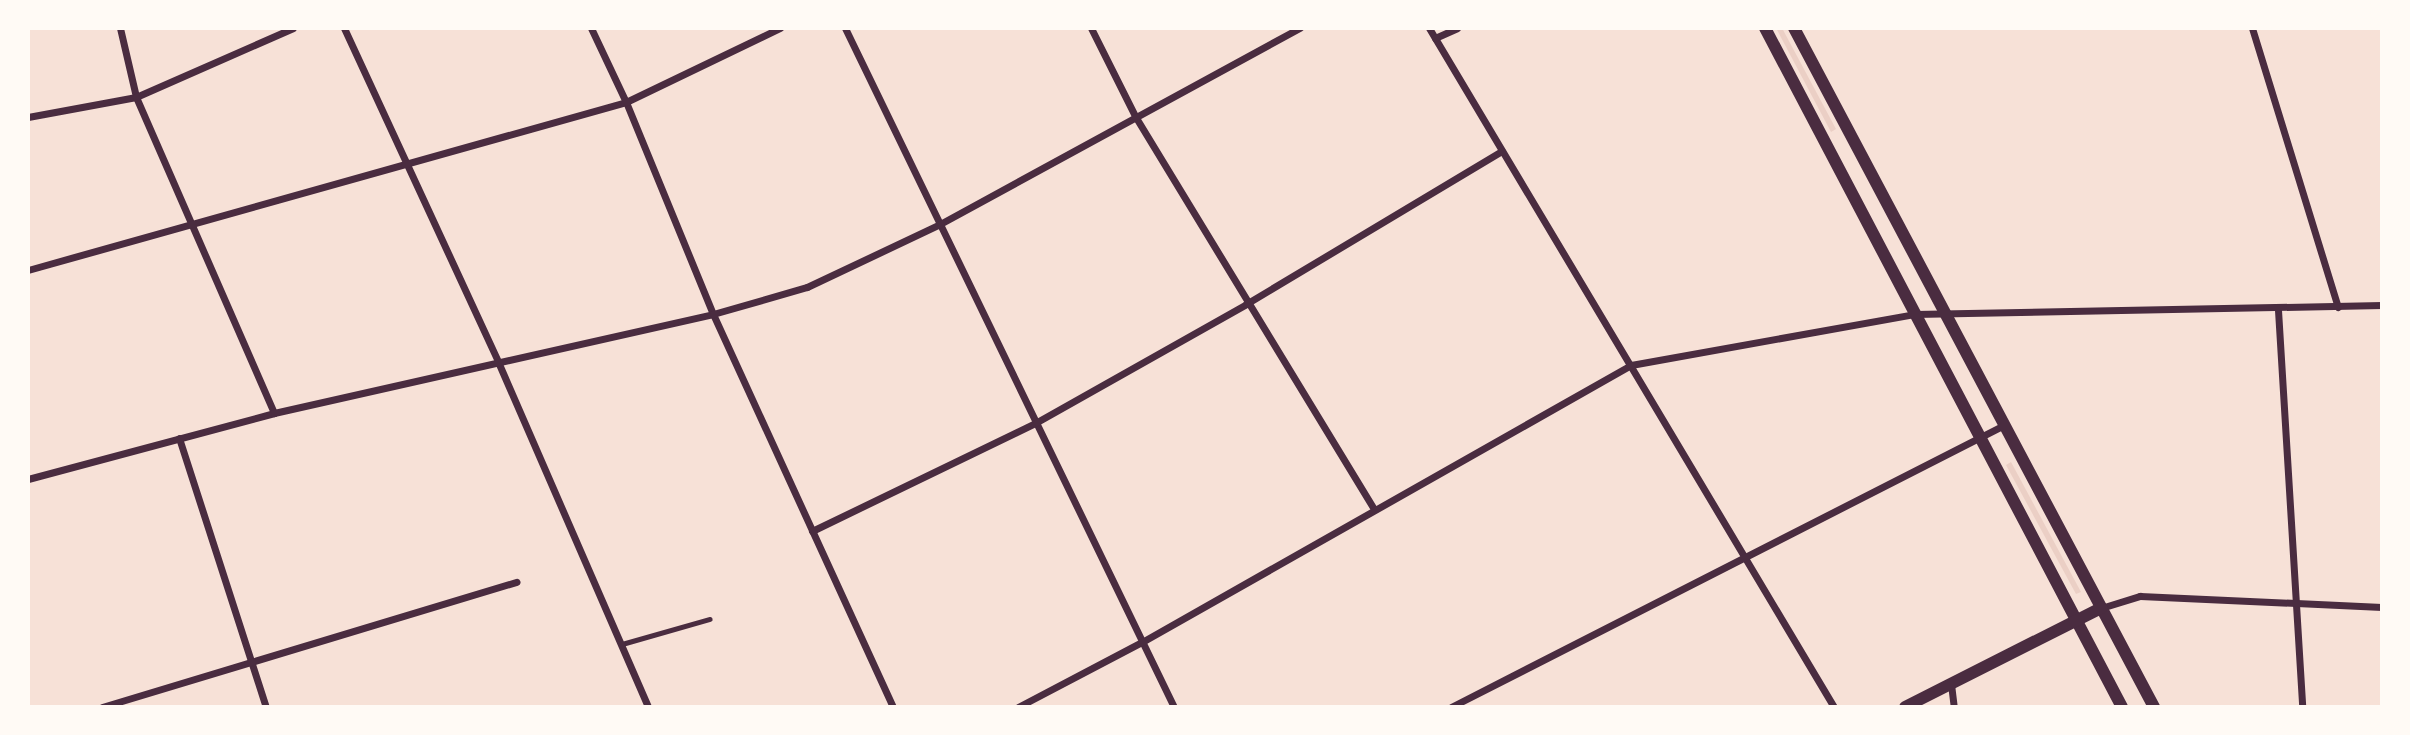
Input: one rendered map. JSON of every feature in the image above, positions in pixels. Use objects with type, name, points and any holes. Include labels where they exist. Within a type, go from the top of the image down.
[{"type":"main road","points":[[1765,28],[2122,707]]},
{"type":"main road","points":[[1794,28],[2002,426],[2154,707]]},
{"type":"main road","points":[[1840,171],[1862,160]]},
{"type":"main road","points":[[1905,707],[2101,608]]},
{"type":"street","points":[[120,28],[136,97],[274,413]]},
{"type":"street","points":[[28,117],[136,97],[293,28]]},
{"type":"street","points":[[344,28],[404,165],[499,364],[648,707]]},
{"type":"street","points":[[591,28],[626,102],[713,314],[893,707]]},
{"type":"street","points":[[28,270],[626,102],[780,28]]},
{"type":"street","points":[[845,28],[1174,707]]},
{"type":"street","points":[[1091,28],[1135,116],[1374,509]]},
{"type":"street","points":[[28,479],[274,413],[713,314],[807,287],[940,224],[1300,28]]},
{"type":"street","points":[[1429,28],[1835,707]]},
{"type":"street","points":[[1435,38],[1457,28]]},
{"type":"street","points":[[2252,28],[2338,307]]},
{"type":"street","points":[[812,531],[1037,422],[1247,304],[1502,151]]},
{"type":"street","points":[[1018,707],[1142,642],[1631,365],[1915,314],[2278,310],[2382,305]]},
{"type":"street","points":[[2278,310],[2302,707]]},
{"type":"street","points":[[1451,707],[1746,559],[2002,426]]},
{"type":"street","points":[[179,439],[249,665],[266,707]]},
{"type":"street","points":[[102,707],[249,665],[517,582]]},
{"type":"street","points":[[2101,608],[2140,596],[2382,607]]},
{"type":"street","points":[[1951,684],[1954,707]]},
{"type":"lane","points":[[621,644],[710,619]]},
{"type":"shaded area","points":[[1776,28],[1782,28],[1836,129],[1831,132]]},
{"type":"shaded area","points":[[2011,462],[2081,592],[2076,594],[2006,465]]}]
